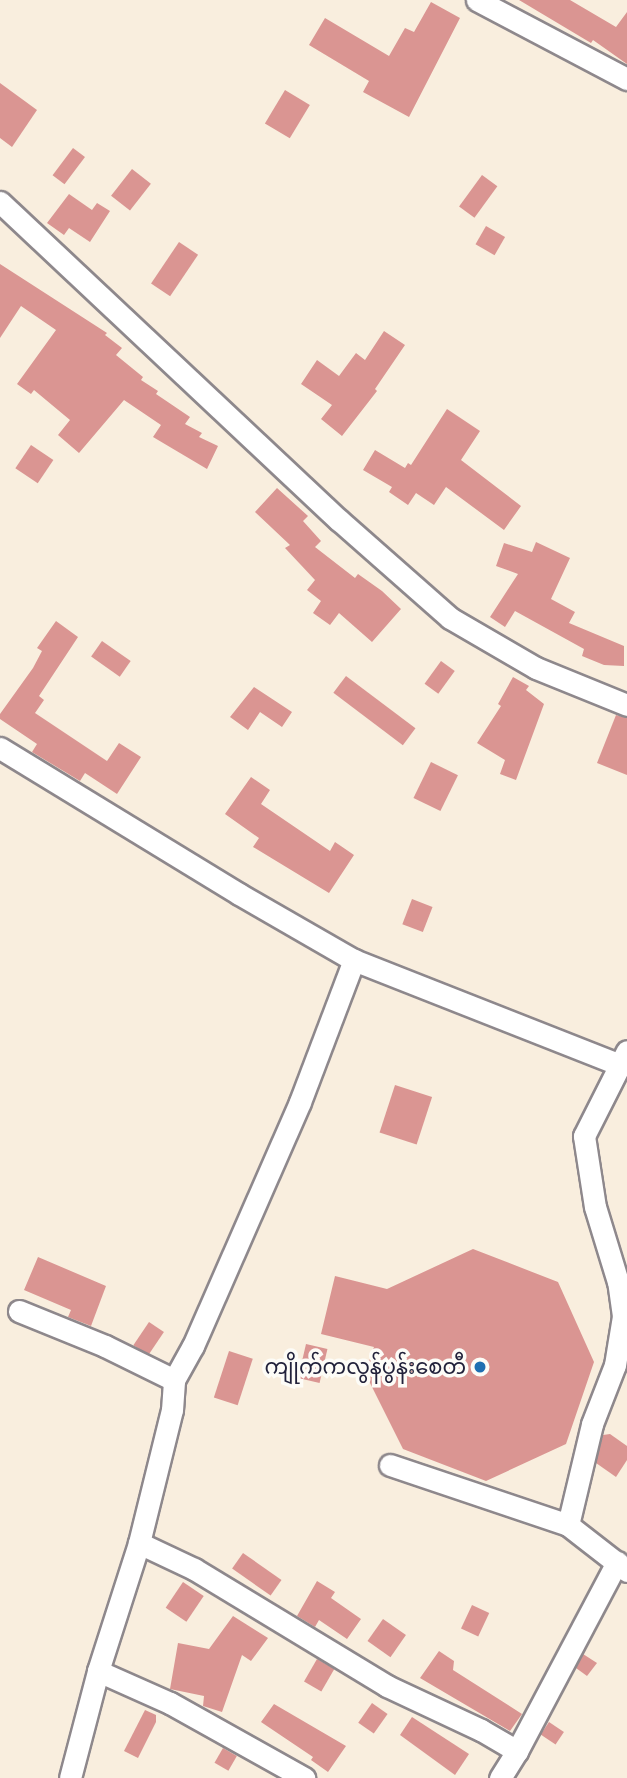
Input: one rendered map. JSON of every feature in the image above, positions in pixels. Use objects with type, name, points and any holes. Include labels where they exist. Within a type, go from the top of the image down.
[{"type":"street","points":[[477,0],[627,79]]},
{"type":"street","points":[[0,202],[339,520],[450,618],[536,668],[627,705]]},
{"type":"street","points":[[0,748],[239,894],[354,960],[624,1058],[584,1136],[595,1207],[618,1282],[623,1316],[615,1365],[592,1424],[568,1525]]},
{"type":"street","points":[[70,1778],[98,1671],[139,1543],[172,1410],[174,1380],[193,1346],[300,1102],[354,960]]},
{"type":"street","points":[[19,1311],[105,1346],[174,1380]]},
{"type":"street","points":[[390,1465],[568,1525],[622,1566],[500,1778]]},
{"type":"street","points":[[139,1543],[194,1569],[387,1686],[481,1730],[517,1751]]},
{"type":"street","points":[[98,1671],[170,1703],[304,1778]]},
{"type":"building","points":[[519,0],[570,0],[616,27],[627,12],[627,64],[593,40],[591,43]]},
{"type":"building","points":[[431,2],[460,18],[409,117],[363,92],[369,81],[309,45],[325,18],[389,56],[405,28],[414,32]]},
{"type":"building","points":[[0,83],[37,110],[12,147],[0,138]]},
{"type":"building","points":[[285,90],[310,105],[290,138],[265,123]]},
{"type":"building","points":[[73,148],[85,157],[65,184],[53,175]]},
{"type":"building","points":[[132,169],[151,184],[130,211],[111,196]]},
{"type":"building","points":[[482,175],[497,186],[474,218],[459,207]]},
{"type":"building","points":[[69,194],[92,210],[97,203],[110,211],[90,242],[69,228],[64,235],[47,223]]},
{"type":"building","points":[[486,226],[505,237],[495,255],[476,244]]},
{"type":"building","points":[[179,242],[198,255],[170,296],[151,283]]},
{"type":"building","points":[[0,264],[107,333],[105,335],[122,348],[116,355],[143,377],[141,380],[158,391],[156,394],[190,417],[185,424],[202,433],[199,437],[218,446],[207,469],[153,437],[161,425],[124,400],[79,453],[58,435],[70,420],[34,390],[31,394],[17,384],[56,330],[21,306],[0,338]]},
{"type":"building","points":[[384,331],[405,345],[375,389],[377,391],[342,436],[321,419],[332,405],[301,384],[317,360],[339,376],[356,353],[365,360]]},
{"type":"building","points":[[447,409],[480,431],[461,460],[521,506],[504,530],[446,487],[434,505],[416,493],[408,505],[389,492],[392,487],[363,470],[375,450],[405,468],[408,463],[411,465]]},
{"type":"building","points":[[31,445],[53,460],[38,483],[15,468]]},
{"type":"building","points":[[277,488],[308,516],[303,521],[321,541],[315,547],[355,578],[358,574],[382,591],[401,609],[372,642],[339,613],[330,625],[313,613],[321,601],[307,590],[315,580],[285,548],[290,545],[255,512]]},
{"type":"building","points":[[536,542],[570,558],[551,599],[575,612],[569,623],[624,646],[624,666],[604,665],[582,656],[584,649],[515,611],[505,627],[490,617],[518,574],[496,566],[504,543],[532,552]]},
{"type":"building","points":[[56,621],[78,637],[39,696],[44,700],[35,713],[107,761],[119,743],[141,757],[117,794],[85,773],[80,781],[32,752],[37,744],[0,719],[0,714],[33,668],[42,651],[37,648]]},
{"type":"building","points":[[102,641],[131,661],[120,677],[91,657]]},
{"type":"building","points":[[441,661],[455,671],[438,694],[425,684]]},
{"type":"building","points":[[346,676],[415,728],[403,745],[333,693]]},
{"type":"building","points":[[513,677],[529,686],[526,690],[544,704],[516,780],[500,774],[505,760],[477,743],[501,706],[498,704]]},
{"type":"building","points":[[254,687],[292,712],[282,727],[260,712],[248,730],[230,717]]},
{"type":"building","points":[[616,715],[627,718],[627,775],[597,763]]},
{"type":"building","points":[[431,762],[458,775],[440,811],[413,798]]},
{"type":"building","points":[[251,777],[270,790],[261,804],[330,851],[335,842],[354,855],[329,893],[253,847],[259,838],[225,814]]},
{"type":"building","points":[[412,899],[433,907],[423,932],[402,924]]},
{"type":"building","points":[[395,1085],[432,1097],[417,1145],[380,1133]]},
{"type":"building","name":"ကျိုက်ကလွန်ပွန်းစေတီ","points":[[473,1249],[558,1282],[594,1362],[566,1444],[486,1481],[403,1449],[365,1373],[374,1347],[321,1334],[335,1276],[387,1289]]},
{"type":"building","points":[[38,1257],[106,1286],[91,1326],[68,1317],[71,1310],[24,1290]]},
{"type":"building","points":[[149,1322],[164,1332],[148,1355],[133,1345]]},
{"type":"building","points":[[306,1344],[327,1349],[320,1383],[298,1378]]},
{"type":"building","points":[[229,1351],[253,1359],[238,1405],[214,1398]]},
{"type":"building","points":[[610,1434],[627,1446],[627,1460],[616,1477],[596,1463],[603,1435]]},
{"type":"building","points":[[243,1553],[282,1580],[271,1596],[232,1569]]},
{"type":"building","points":[[317,1581],[335,1592],[331,1598],[361,1619],[347,1639],[319,1620],[315,1627],[297,1616]]},
{"type":"building","points":[[183,1582],[204,1596],[186,1622],[166,1608]]},
{"type":"building","points":[[472,1605],[489,1613],[478,1637],[461,1629]]},
{"type":"building","points":[[233,1616],[268,1638],[251,1661],[242,1655],[222,1712],[203,1706],[204,1696],[170,1689],[178,1643],[209,1649]]},
{"type":"building","points":[[383,1619],[406,1635],[390,1657],[368,1641]]},
{"type":"building","points":[[439,1651],[454,1661],[453,1670],[522,1714],[510,1731],[420,1678]]},
{"type":"building","points":[[583,1654],[597,1663],[587,1676],[576,1668]]},
{"type":"building","points":[[317,1659],[334,1669],[321,1692],[304,1682]]},
{"type":"building","points":[[372,1703],[388,1714],[374,1734],[358,1723]]},
{"type":"building","points":[[274,1704],[346,1746],[328,1772],[311,1760],[313,1757],[261,1722]]},
{"type":"building","points":[[145,1710],[156,1715],[156,1722],[138,1758],[124,1751]]},
{"type":"building","points":[[412,1717],[469,1754],[455,1775],[400,1735]]},
{"type":"building","points":[[549,1722],[564,1732],[556,1745],[541,1734]]},
{"type":"building","points":[[223,1748],[237,1756],[228,1771],[214,1763]]},
{"type":"place","name":"ကျိုက်ကလွန်ပွန်းစေတီ","points":[[480,1367]]}]
